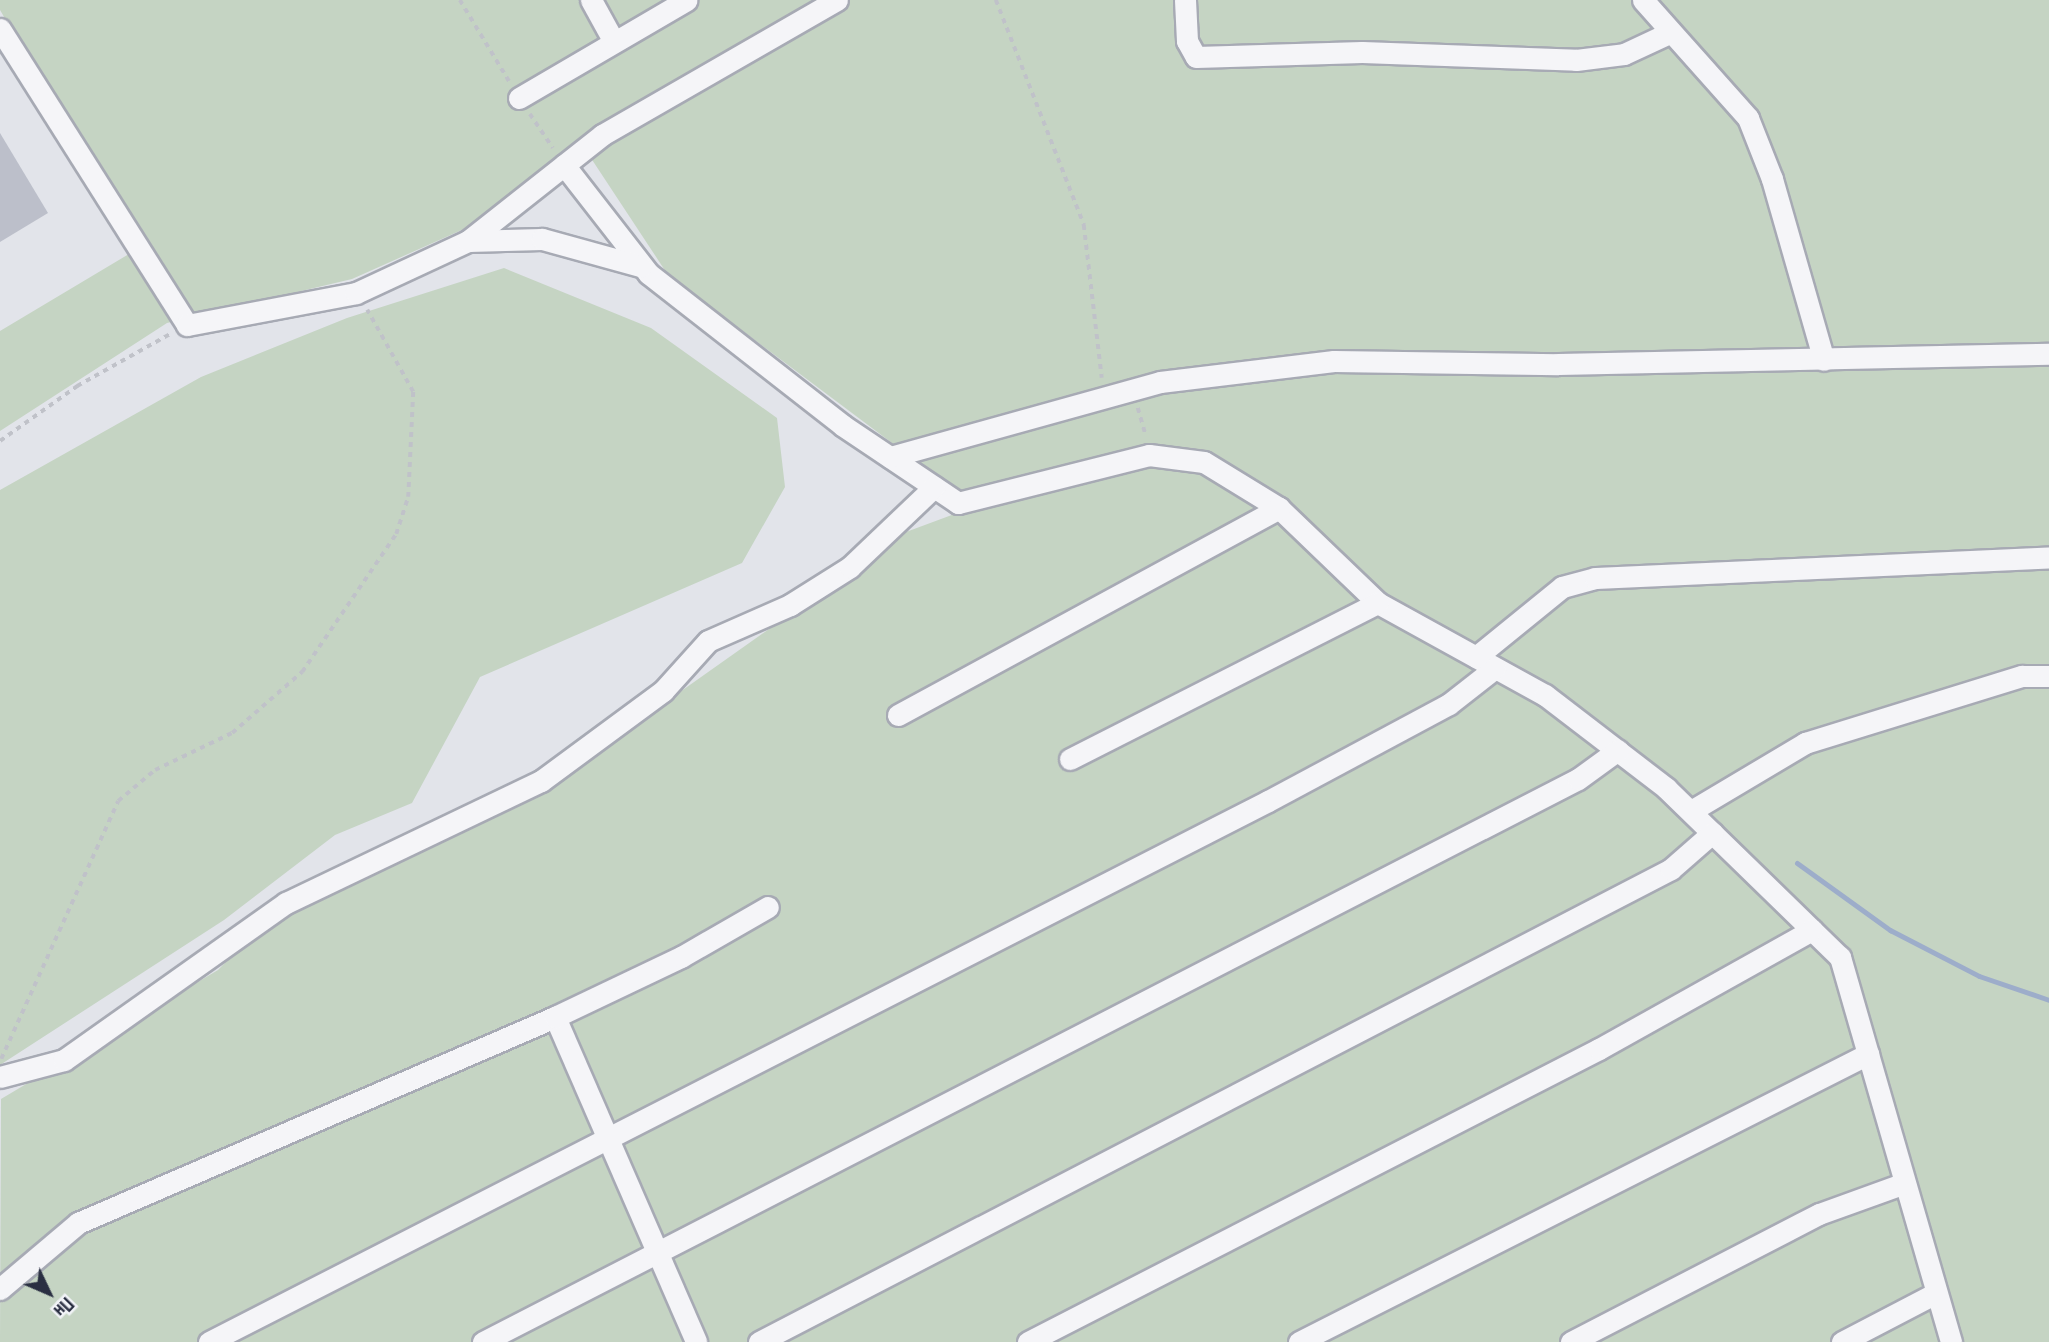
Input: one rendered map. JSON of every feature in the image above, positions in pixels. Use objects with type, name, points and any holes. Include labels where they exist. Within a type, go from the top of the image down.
[{"type":"street","points":[[591,0],[613,40]]},
{"type":"street","points":[[519,98],[613,40],[687,0]]},
{"type":"street","points":[[0,29],[187,324],[356,293],[468,241],[564,165],[656,102],[837,0]]},
{"type":"street","points":[[1185,0],[1187,41],[1196,57],[1362,52],[1576,60],[1624,54],[1669,33]]},
{"type":"street","points":[[1643,0],[1669,33],[1685,41],[1748,118],[1772,179],[1824,360]]},
{"type":"street","points":[[564,165],[642,267],[890,457],[958,503],[981,502],[1149,455],[1204,462],[1279,508],[1378,603],[1495,668],[1618,750],[1691,811],[1840,957],[1902,1184],[1951,1342]]},
{"type":"street","points":[[468,241],[542,240],[642,267]]},
{"type":"street","points":[[890,457],[1121,392],[1334,361],[1824,360],[2049,354]]},
{"type":"street","points":[[0,1077],[64,1060],[286,903],[541,781],[663,691],[708,641],[790,605],[850,566],[934,487]]},
{"type":"street","points":[[898,715],[1279,508]]},
{"type":"street","points":[[1476,657],[1562,587],[1595,578],[2049,557]]},
{"type":"street","points":[[1069,759],[1378,603]]},
{"type":"street","points":[[209,1342],[611,1139],[1341,762],[1449,704],[1495,668]]},
{"type":"street","points":[[1691,811],[1805,743],[2022,676],[2049,676]]},
{"type":"street","points":[[484,1342],[1578,779],[1618,750]]},
{"type":"street","points":[[759,1342],[1671,869],[1712,833]]},
{"type":"street","points":[[0,1290],[78,1223],[555,1017],[681,957],[768,907]]},
{"type":"street","points":[[1028,1342],[1599,1049],[1812,930]]},
{"type":"street","points":[[555,1017],[611,1139],[696,1342]]},
{"type":"street","points":[[1299,1342],[1868,1054]]},
{"type":"street","points":[[1572,1342],[1819,1214],[1902,1184]]},
{"type":"street","points":[[1842,1342],[1936,1293]]},
{"type":"path","points":[[996,0],[1084,225],[1101,377],[1142,412],[1149,455]]},
{"type":"path","points":[[0,1060],[118,801],[155,770],[232,733],[302,673],[396,534],[408,498],[413,392],[356,293]]},
{"type":"path","points":[[0,442],[77,386],[187,324]]},
{"type":"green space","points":[[0,0],[2049,0],[2049,1342],[0,1342],[1,1099],[218,970],[261,926],[540,791],[906,532],[976,506],[668,275],[579,140],[464,229],[352,279],[167,323],[0,431],[0,331],[139,248],[0,10]]},
{"type":"green space","points":[[504,268],[651,328],[777,418],[785,487],[742,563],[480,677],[412,803],[335,835],[224,920],[0,1065],[0,490],[201,377],[347,318]]},
{"type":"building","points":[[0,133],[48,213],[0,242]]},
{"type":"waterway","points":[[1797,863],[1890,930],[1979,976],[2049,1000]]}]
